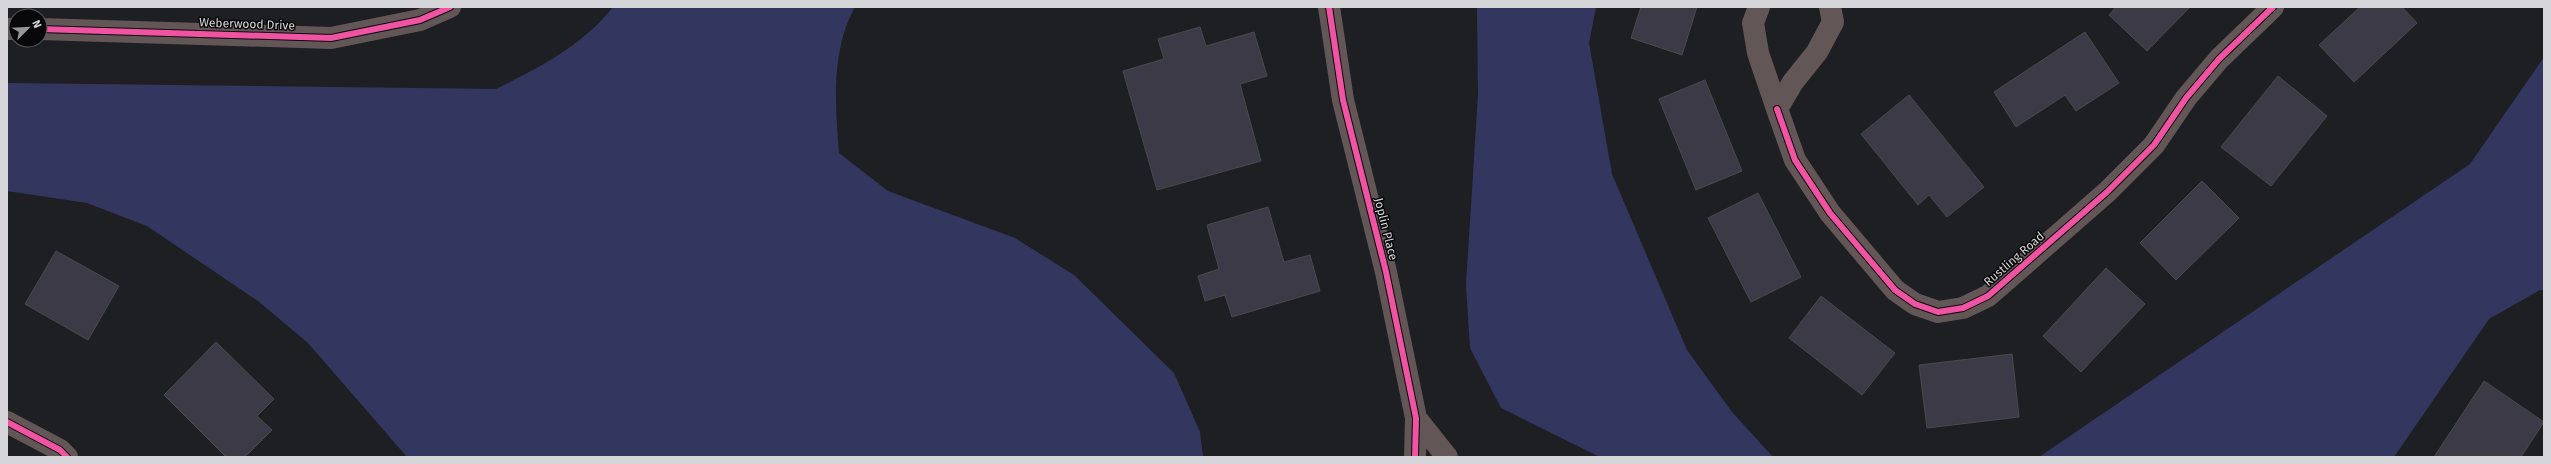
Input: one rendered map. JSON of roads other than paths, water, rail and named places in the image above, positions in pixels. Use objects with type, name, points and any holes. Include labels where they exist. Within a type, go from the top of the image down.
[{"type":"street","name":"Weberwood Drive","points":[[48,29],[331,38],[420,20],[450,7]]},
{"type":"street","name":"Joplin Place","points":[[1329,7],[1343,100],[1386,272],[1416,418],[1415,457]]},
{"type":"street","name":"Rustling Road","points":[[1759,7],[1753,23],[1758,53],[1796,160],[1830,213],[1895,290],[1915,304],[1938,312],[1963,308],[1988,296],[2107,192],[2154,145],[2186,98],[2219,59],[2273,7]]},
{"type":"street","points":[[1777,109],[1793,82],[1817,52],[1833,22],[1830,7]]},
{"type":"street","name":"Joplin Place","points":[[1416,418],[1447,457]]},
{"type":"street","points":[[7,422],[60,450],[67,457]]}]
